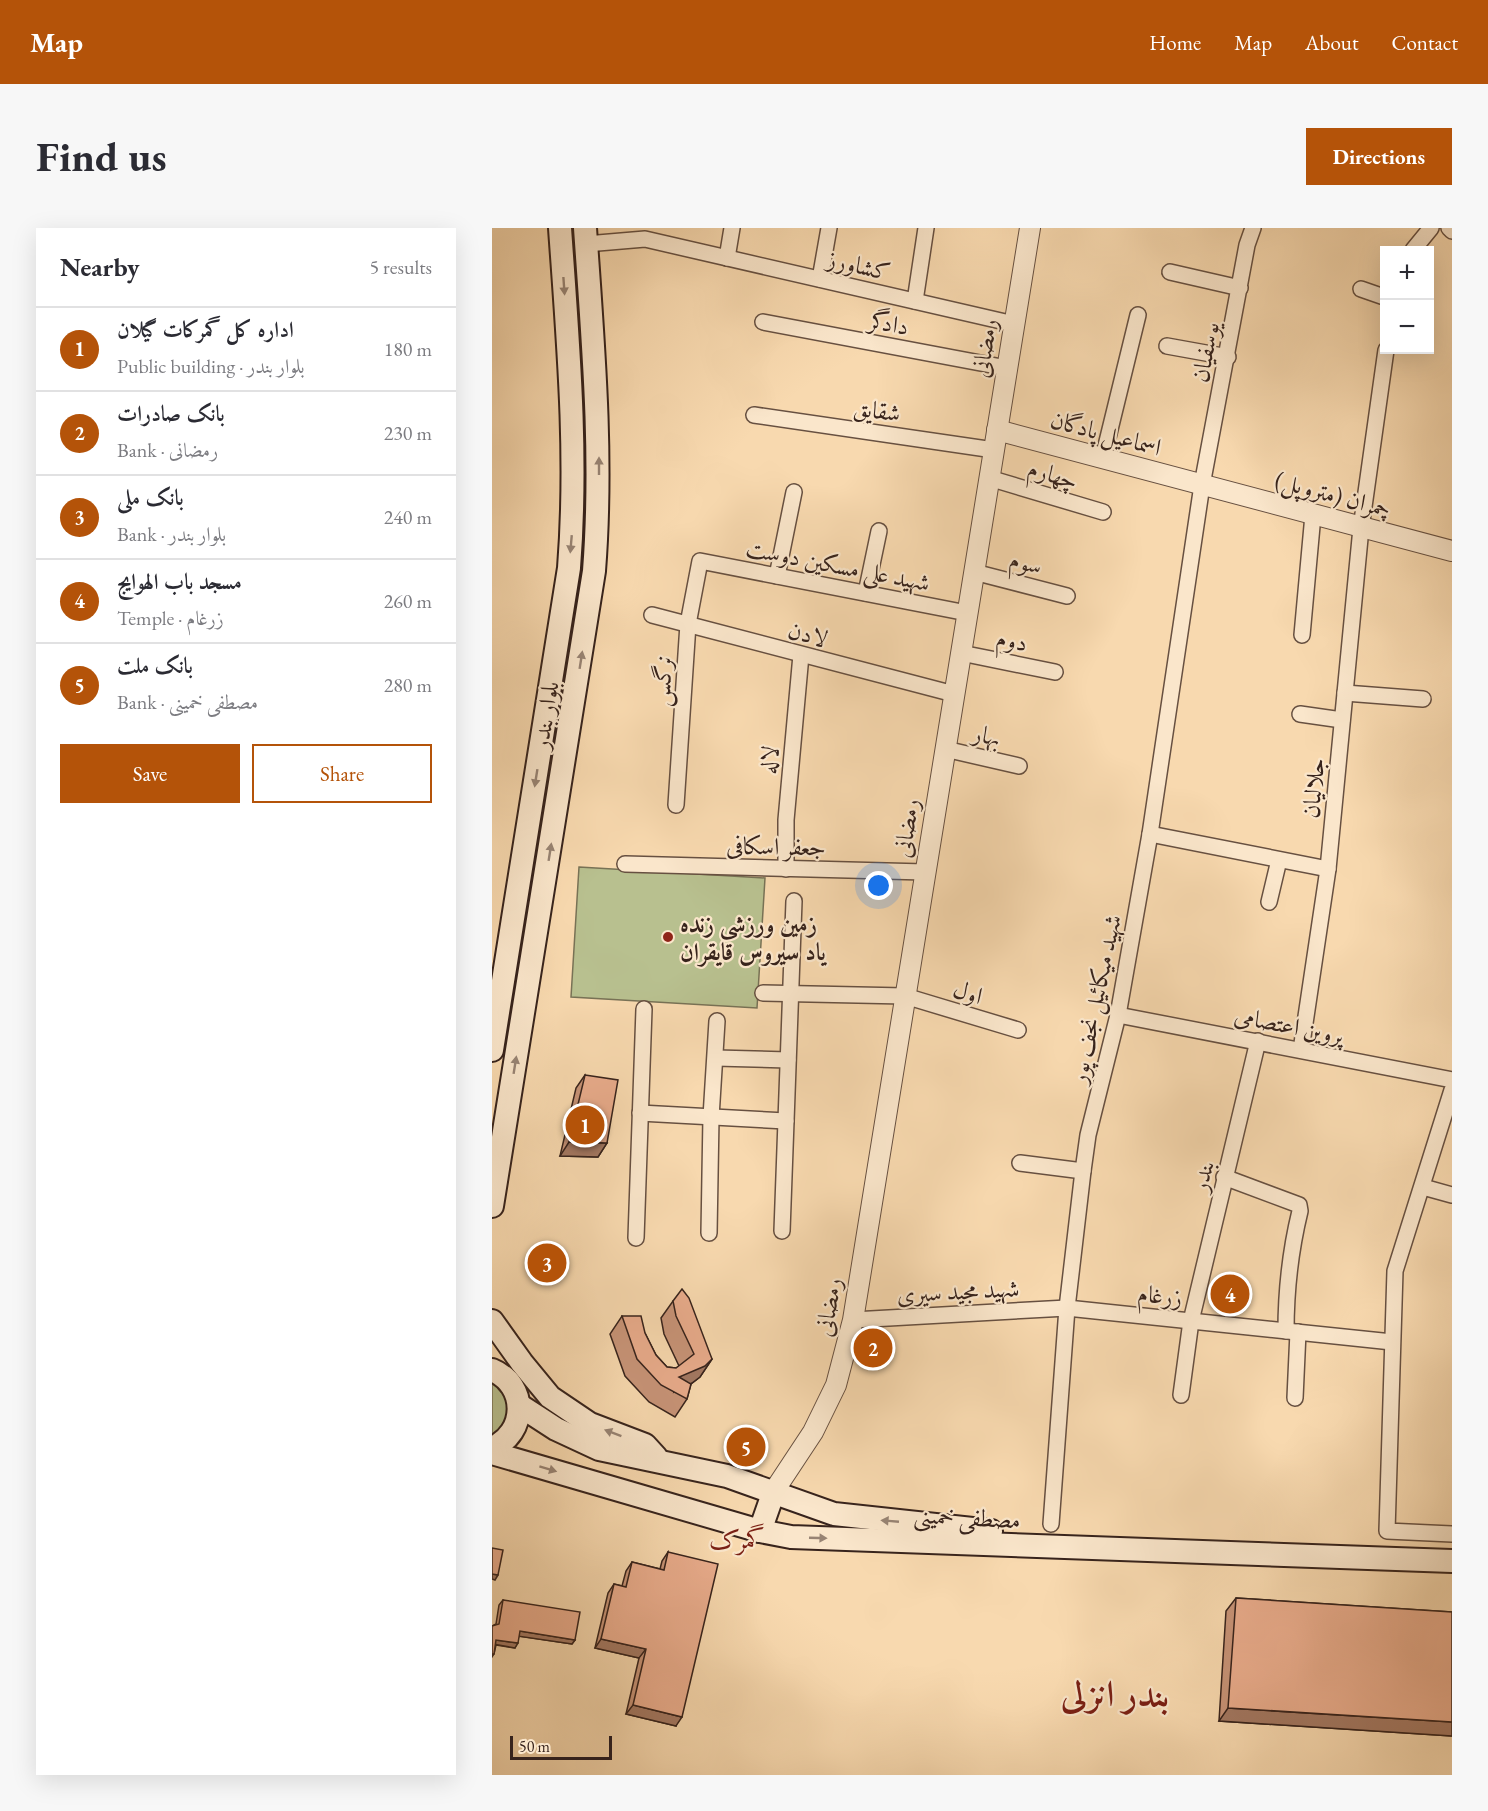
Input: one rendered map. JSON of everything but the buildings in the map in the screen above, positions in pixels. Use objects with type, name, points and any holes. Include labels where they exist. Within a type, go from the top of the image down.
[{"type":"main road","name":"بلوار بندر","points":[[492,1050],[561,629],[574,507],[573,433],[560,228]]},
{"type":"main road","name":"بلوار بندر","points":[[492,1206],[585,633],[599,508],[598,432],[586,236]]},
{"type":"main road","points":[[519,882],[544,885]]},
{"type":"main road","points":[[492,1321],[550,1397],[590,1424],[645,1445],[661,1462]]},
{"type":"main road","points":[[492,1329],[498,1373],[512,1384],[519,1405],[516,1426],[511,1435],[492,1448]]},
{"type":"main road","name":"مصطفی خمینی","points":[[519,1405],[556,1430],[599,1449],[727,1476],[834,1514],[1027,1534],[1452,1552]]},
{"type":"main road","name":"مصطفی خمینی","points":[[492,1453],[760,1531],[791,1537],[1082,1550],[1452,1561]]},
{"type":"main road","points":[[760,1531],[774,1491]]},
{"type":"street","points":[[727,258],[732,228]]},
{"type":"street","points":[[820,279],[829,228]]},
{"type":"street","points":[[915,302],[926,228]]},
{"type":"street","name":"رمضانی","points":[[774,1491],[813,1432],[836,1385],[853,1320],[1030,228]]},
{"type":"street","name":"یوسفیان","points":[[1202,485],[1228,357],[1247,244],[1252,228]]},
{"type":"street","points":[[1416,246],[1431,228]]},
{"type":"street","name":"کشاورز","points":[[586,236],[646,233],[727,258],[1014,324]]},
{"type":"street","points":[[1170,272],[1239,288]]},
{"type":"street","points":[[1361,289],[1380,296]]},
{"type":"street","points":[[1103,458],[1138,315]]},
{"type":"street","name":"دادگر","points":[[763,321],[1007,368]]},
{"type":"street","points":[[1167,346],[1228,357]]},
{"type":"street","name":"جلالیان","points":[[1302,1050],[1328,869],[1361,528],[1385,354]]},
{"type":"street","name":"شقایق","points":[[754,415],[994,450]]},
{"type":"street","name":"اسماعیل پادگان","points":[[997,430],[1202,485]]},
{"type":"street","name":"چهارم","points":[[989,478],[1103,513]]},
{"type":"street","name":"چمران (متروپل)","points":[[1202,485],[1452,551]]},
{"type":"street","name":"شهید میکائیل نجف پور","points":[[1052,1524],[1067,1308],[1088,1135],[1118,1015],[1150,834],[1202,485]]},
{"type":"street","points":[[777,576],[794,492]]},
{"type":"street","points":[[1302,635],[1313,515]]},
{"type":"street","points":[[866,593],[879,531]]},
{"type":"street","name":"شهید علی مسکین دوست","points":[[700,561],[967,613]]},
{"type":"street","name":"نرگس","points":[[676,805],[688,624],[700,561]]},
{"type":"street","name":"سوم","points":[[974,572],[1066,596]]},
{"type":"street","name":"لادن","points":[[652,615],[954,694]]},
{"type":"street","name":"دوم","points":[[961,653],[1055,672]]},
{"type":"street","name":"لاله","points":[[786,868],[786,820],[801,655]]},
{"type":"street","points":[[1345,693],[1423,699]]},
{"type":"street","points":[[1300,714],[1342,720]]},
{"type":"street","name":"بهار","points":[[945,749],[1019,766]]},
{"type":"street","points":[[1150,834],[1328,869]]},
{"type":"street","points":[[1269,902],[1279,860]]},
{"type":"street","name":"جعفر اسکافی","points":[[625,864],[925,872]]},
{"type":"street","points":[[782,1231],[794,901]]},
{"type":"street","name":"اول","points":[[763,993],[905,996],[1018,1030]]},
{"type":"street","points":[[636,1238],[644,1008]]},
{"type":"street","name":"پروین اعتصامی","points":[[1118,1015],[1452,1080]]},
{"type":"street","points":[[709,1233],[711,1117],[717,1021]]},
{"type":"street","name":"بندر","points":[[1180,1395],[1191,1321],[1258,1041]]},
{"type":"street","points":[[716,1058],[788,1060]]},
{"type":"street","points":[[1452,1090],[1395,1271],[1386,1531],[1452,1534]]},
{"type":"street","points":[[640,1113],[786,1121]]},
{"type":"street","points":[[1020,1163],[1083,1171]]},
{"type":"street","points":[[1224,1177],[1299,1205],[1300,1211],[1290,1253],[1286,1286],[1292,1332],[1295,1398]]},
{"type":"street","points":[[1423,1187],[1452,1195]]},
{"type":"street","name":"شهید مجید سیری","points":[[853,1320],[1067,1308]]},
{"type":"street","name":"زرغام","points":[[1067,1308],[1392,1342]]},
{"type":"green space","name":"زمین ورزشی زنده یاد سیروس قایقران","points":[[579,867],[765,878],[757,1008],[571,997]]},
{"type":"green space","points":[[492,1376],[501,1381],[513,1414],[492,1441]]},
{"type":"place","name":"زمین ورزشی زنده یاد سیروس قایقران","points":[[668,937]]},
{"type":"place","name":"اداره کل گمرکات گیلان","points":[[585,1125]]},
{"type":"place","name":"بانک ملی","points":[[547,1263]]},
{"type":"place","name":"مسجد باب الهوایج","points":[[1230,1294]]},
{"type":"place","name":"بانک صادرات","points":[[873,1348]]},
{"type":"place","name":"بانک ملت","points":[[746,1447]]},
{"type":"district","name":"گمرک","points":[[737,1539]]},
{"type":"district","name":"بندر انزلی","points":[[1115,1693]]}]
